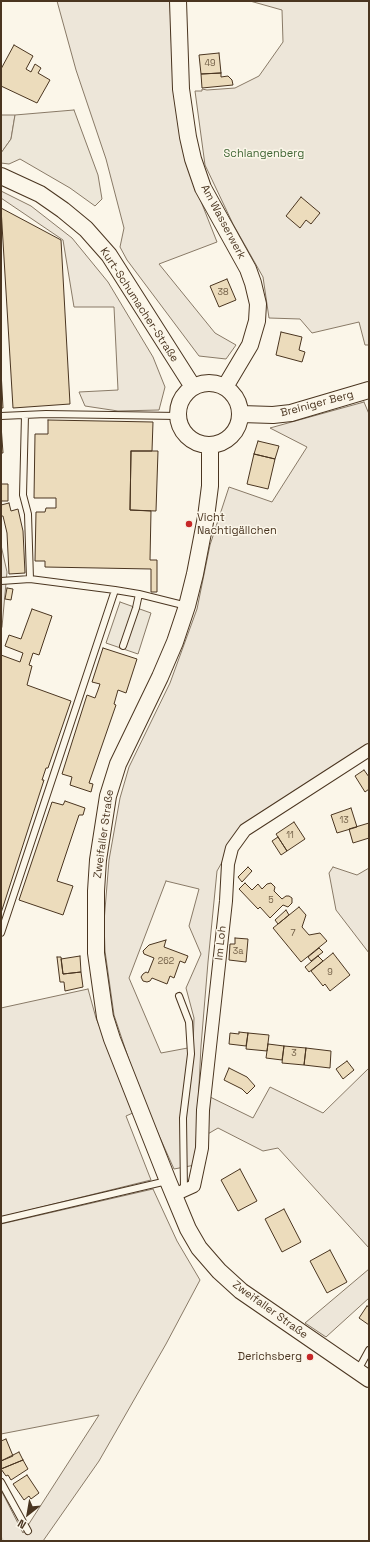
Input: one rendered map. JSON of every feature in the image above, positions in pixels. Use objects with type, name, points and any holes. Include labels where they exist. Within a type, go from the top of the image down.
[{"type":"main road","name":"Am Wasserwerk","points":[[178,1],[181,90],[193,159],[203,188],[248,269],[258,304],[257,321],[250,345],[225,387]]},
{"type":"main road","name":"Kurt-Schumacher-Straße","points":[[1,176],[40,194],[64,210],[86,229],[109,256],[193,387]]},
{"type":"main road","points":[[206,382],[219,384],[225,387],[234,394],[239,403],[241,414],[232,436],[225,441],[210,445],[200,444],[192,440],[184,434],[180,425],[178,407],[181,399],[186,392],[193,387],[206,382]]},
{"type":"main road","name":"Breiniger Berg","points":[[241,414],[273,415],[291,413],[369,390]]},
{"type":"main road","name":"Zweifaller Straße","points":[[210,445],[210,486],[206,517],[187,606],[175,642],[118,764],[108,796],[102,829],[96,891],[96,953],[105,1016],[112,1039],[176,1189],[188,1229],[199,1248],[219,1271],[240,1291],[363,1375]]},
{"type":"street","name":"Im Loh","points":[[176,1189],[194,1186],[202,1148],[203,1110],[226,901],[228,864],[232,848],[245,830],[369,750]]},
{"type":"lane","points":[[25,414],[23,495],[28,514],[30,579]]},
{"type":"lane","points":[[1,416],[46,414],[178,416]]},
{"type":"lane","points":[[4,581],[30,579],[115,590],[139,594],[187,606]]},
{"type":"lane","points":[[1,933],[115,590]]},
{"type":"lane","points":[[123,646],[136,608],[139,594]]},
{"type":"lane","points":[[1,1220],[176,1189],[182,1118],[191,1054],[189,1022],[178,996]]},
{"type":"lane","points":[[363,1375],[369,1350]]},
{"type":"lane","points":[[1,1482],[28,1531]]},
{"type":"green space","points":[[57,1],[170,1],[173,86],[187,166],[217,242],[159,264],[215,333],[236,345],[226,359],[199,356],[127,260],[120,247],[124,228],[106,159],[76,70]]},
{"type":"green space","name":"Schlangenberg","points":[[250,1],[369,1],[369,345],[365,345],[359,322],[312,333],[300,319],[269,318],[263,277],[233,224],[205,165],[195,91],[202,91],[202,89],[235,88],[259,76],[283,42],[282,10]]},
{"type":"green space","points":[[1,115],[15,115],[11,139],[1,153]]},
{"type":"green space","points":[[1,191],[31,206],[72,238],[108,282],[153,357],[165,387],[159,410],[118,411],[85,406],[79,392],[118,390],[114,307],[74,307],[63,240],[1,198]]},
{"type":"green space","points":[[364,402],[369,414],[369,744],[242,827],[217,871],[201,1046],[195,1165],[174,1169],[140,1093],[114,1015],[105,951],[104,922],[109,860],[120,798],[129,767],[170,683],[197,609],[210,545],[229,487],[272,502],[307,447],[270,428]],"holes":[[[166,881],[199,889],[189,926],[201,954],[186,988],[194,1018],[193,1047],[161,1053],[129,978]]]},
{"type":"green space","points":[[1,545],[7,572],[1,629]]},
{"type":"green space","points":[[333,867],[357,875],[369,868],[369,953],[336,910],[329,873]]},
{"type":"green space","points":[[88,989],[96,1018],[135,1112],[126,1116],[151,1180],[1,1217],[1,1008]]},
{"type":"green space","points":[[369,1068],[369,1248],[278,1148],[263,1151],[218,1128],[206,1135],[206,1095],[253,1118],[270,1087],[323,1113]]},
{"type":"green space","points":[[153,1189],[177,1241],[200,1280],[166,1344],[99,1461],[43,1541],[1,1541],[1,1490],[23,1533],[99,1415],[1,1434],[1,1224]]},
{"type":"green space","points":[[369,1269],[369,1298],[326,1337],[305,1323]]},
{"type":"shaded area","points":[[74,110],[98,175],[102,199],[95,206],[70,188],[20,159],[9,164],[1,163],[1,153],[11,139],[15,115]]},
{"type":"shaded area","points":[[120,602],[151,613],[138,654],[106,643]]},
{"type":"building","points":[[14,45],[33,56],[26,69],[31,72],[35,64],[41,68],[38,73],[50,80],[37,103],[1,86],[1,69]]},
{"type":"building","points":[[219,53],[221,73],[201,74],[199,55]]},
{"type":"building","points":[[221,73],[221,77],[228,76],[232,80],[233,85],[202,88],[201,74]]},
{"type":"building","points":[[301,197],[320,213],[311,224],[306,220],[300,228],[286,216]]},
{"type":"building","points":[[1,208],[61,240],[70,404],[13,408]]},
{"type":"building","points":[[227,279],[236,300],[219,307],[210,286]]},
{"type":"building","points":[[281,332],[302,337],[299,350],[305,352],[302,362],[276,355]]},
{"type":"building","points":[[1,371],[3,408],[1,408]]},
{"type":"building","points":[[48,420],[153,422],[152,451],[131,451],[130,510],[151,511],[150,560],[157,560],[157,592],[151,592],[151,569],[45,567],[45,561],[35,561],[36,512],[45,512],[46,508],[56,508],[56,498],[34,498],[35,434],[48,434]]},
{"type":"building","points":[[1,425],[3,453],[1,453]]},
{"type":"building","points":[[258,441],[279,446],[275,459],[254,454]]},
{"type":"building","points":[[131,451],[158,451],[156,511],[130,510]]},
{"type":"building","points":[[254,454],[275,459],[268,489],[247,484]]},
{"type":"building","points":[[1,484],[8,484],[8,501],[1,501]]},
{"type":"building","points":[[9,503],[11,511],[18,509],[23,531],[25,573],[9,574],[7,533],[3,516],[1,516],[1,505]]},
{"type":"building","points":[[7,588],[13,589],[11,600],[5,599]]},
{"type":"building","points":[[32,609],[52,616],[39,655],[33,653],[29,665],[32,666],[27,685],[71,701],[48,768],[46,768],[42,780],[44,780],[1,913],[1,655],[20,662],[23,653],[5,646],[9,635],[21,639]]},
{"type":"building","points":[[103,648],[137,659],[126,693],[118,690],[114,704],[116,705],[89,783],[93,784],[91,792],[70,785],[72,777],[62,774],[87,695],[95,698],[100,684],[92,682]]},
{"type":"building","points":[[364,770],[369,777],[369,789],[365,792],[355,776]]},
{"type":"building","points":[[65,801],[85,808],[83,815],[79,815],[57,881],[73,886],[63,915],[19,900],[52,802],[63,805]]},
{"type":"building","points":[[351,808],[357,827],[337,833],[331,815]]},
{"type":"building","points":[[294,822],[305,839],[287,851],[276,834]]},
{"type":"building","points":[[369,823],[369,838],[353,843],[349,829]]},
{"type":"building","points":[[278,837],[287,851],[281,855],[272,841]]},
{"type":"building","points":[[248,867],[252,871],[242,882],[238,877]]},
{"type":"building","points":[[245,883],[252,890],[258,884],[262,889],[267,884],[271,883],[275,887],[274,891],[282,899],[289,896],[292,898],[292,903],[288,907],[283,905],[270,918],[260,907],[258,909],[239,889]]},
{"type":"building","points":[[299,907],[306,915],[302,927],[309,935],[320,933],[327,941],[301,962],[273,928]]},
{"type":"building","points":[[286,910],[289,915],[278,924],[275,920]]},
{"type":"building","points":[[235,938],[248,939],[246,962],[229,960],[230,944],[235,944]]},
{"type":"building","points":[[166,940],[164,947],[188,956],[185,963],[180,961],[174,978],[170,976],[167,984],[152,978],[147,982],[143,981],[141,977],[146,972],[148,973],[154,958],[144,954],[143,951],[149,945]]},
{"type":"building","points":[[319,948],[323,952],[311,961],[308,957]]},
{"type":"building","points":[[333,953],[350,975],[330,991],[325,984],[323,986],[311,971]]},
{"type":"building","points":[[80,956],[81,972],[63,974],[61,959]]},
{"type":"building","points":[[318,956],[323,961],[309,972],[305,967]]},
{"type":"building","points":[[57,957],[61,957],[63,974],[81,972],[83,987],[65,991],[64,982],[60,982]]},
{"type":"building","points":[[239,1032],[248,1033],[246,1046],[229,1044],[230,1033],[239,1034]]},
{"type":"building","points":[[248,1033],[269,1035],[267,1051],[246,1049]]},
{"type":"building","points":[[268,1044],[284,1046],[282,1060],[266,1058]]},
{"type":"building","points":[[284,1046],[306,1048],[304,1065],[282,1063]]},
{"type":"building","points":[[306,1048],[331,1051],[330,1068],[304,1065]]},
{"type":"building","points":[[347,1061],[354,1070],[343,1079],[336,1069]]},
{"type":"building","points":[[229,1068],[247,1077],[255,1086],[247,1094],[242,1089],[224,1080]]},
{"type":"building","points":[[240,1169],[257,1201],[238,1211],[221,1180]]},
{"type":"building","points":[[284,1209],[301,1242],[282,1252],[265,1219]]},
{"type":"building","points":[[330,1250],[347,1282],[327,1293],[310,1261]]},
{"type":"building","points":[[367,1306],[369,1307],[369,1325],[359,1318]]},
{"type":"building","points":[[6,1439],[13,1456],[1,1461],[1,1441]]},
{"type":"building","points":[[19,1452],[23,1460],[1,1469],[1,1461]]},
{"type":"building","points":[[23,1460],[28,1469],[11,1480],[1,1469]]},
{"type":"building","points":[[27,1475],[39,1493],[31,1499],[29,1496],[24,1500],[13,1484]]},
{"type":"place","name":"Vicht Nachtigällchen","points":[[189,524]]},
{"type":"place","name":"Derichsberg","points":[[310,1357]]}]
